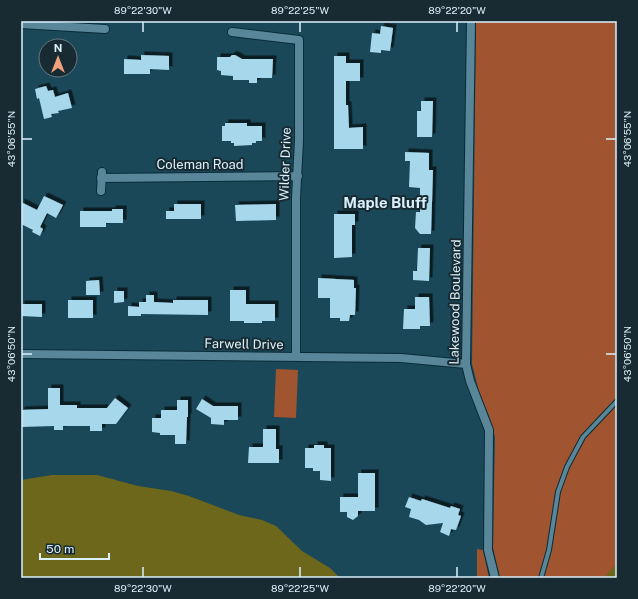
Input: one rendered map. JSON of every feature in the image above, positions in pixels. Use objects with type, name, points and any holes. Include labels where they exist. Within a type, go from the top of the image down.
[{"type":"street","name":"Lakewood Boulevard","points":[[471,21],[466,364],[470,381],[489,430],[488,550],[495,578]]},
{"type":"street","points":[[21,24],[105,29]]},
{"type":"street","name":"Wilder Drive","points":[[232,32],[300,40],[298,176],[296,198],[296,357]]},
{"type":"street","name":"Coleman Road","points":[[101,191],[102,175],[298,176]]},
{"type":"street","name":"Farwell Drive","points":[[21,354],[401,358],[466,364]]},
{"type":"lane","points":[[540,578],[549,550],[558,492],[567,467],[583,437],[617,401]]},
{"type":"shaded area","points":[[476,21],[617,21],[617,578],[500,578],[493,548],[495,437],[489,416],[479,392],[472,364]]},
{"type":"shaded area","points":[[276,369],[298,370],[296,418],[274,417]]},
{"type":"shaded area","points":[[52,475],[97,475],[138,486],[171,491],[189,496],[239,515],[262,520],[276,526],[302,551],[330,568],[340,578],[21,578],[21,480]]},
{"type":"shaded area","points":[[477,549],[483,550],[489,578],[477,578]]},
{"type":"shaded area","points":[[617,563],[617,578],[604,578]]},
{"type":"building","points":[[381,26],[393,28],[390,51],[381,50],[381,53],[370,52],[372,33],[380,34]]},
{"type":"building","points":[[141,55],[169,56],[169,70],[150,69],[150,74],[124,74],[124,59],[141,60]]},
{"type":"building","points":[[232,55],[242,59],[273,59],[272,78],[257,78],[257,83],[249,83],[249,80],[233,80],[233,76],[221,75],[221,71],[217,70],[217,57],[230,57]]},
{"type":"building","points":[[334,56],[346,56],[346,63],[360,63],[360,81],[346,81],[346,105],[348,105],[349,128],[363,127],[363,149],[334,149]]},
{"type":"building","points":[[46,86],[48,91],[53,90],[55,97],[68,93],[72,108],[58,111],[59,113],[51,114],[52,117],[44,119],[39,98],[37,99],[35,89]]},
{"type":"building","points":[[421,101],[433,101],[432,137],[417,137],[417,111],[421,111]]},
{"type":"building","points":[[225,123],[247,123],[247,126],[262,126],[262,141],[256,141],[256,143],[252,143],[252,145],[234,146],[234,143],[231,143],[231,141],[222,141],[222,126],[225,126]]},
{"type":"building","points":[[405,152],[429,153],[429,170],[433,170],[431,234],[420,234],[415,228],[416,212],[420,212],[420,188],[409,187],[410,161],[405,161]]},
{"type":"building","points":[[44,196],[63,205],[56,218],[47,213],[40,227],[43,229],[40,236],[32,232],[33,230],[21,224],[21,202],[37,210]]},
{"type":"building","points":[[174,204],[201,204],[201,219],[166,219],[166,211],[174,211]]},
{"type":"building","points":[[276,204],[276,220],[236,221],[235,205]]},
{"type":"building","points":[[112,209],[123,209],[123,223],[106,223],[106,227],[80,227],[80,211],[112,211]]},
{"type":"building","points":[[334,214],[355,214],[355,225],[352,225],[352,257],[334,258]]},
{"type":"building","points":[[418,248],[430,248],[429,281],[413,280],[413,271],[417,271]]},
{"type":"building","points":[[318,278],[354,280],[354,288],[356,288],[355,315],[350,315],[349,321],[340,321],[340,318],[330,318],[330,298],[318,298]]},
{"type":"building","points":[[99,280],[100,295],[86,295],[86,281]]},
{"type":"building","points":[[230,290],[246,290],[246,304],[275,304],[275,321],[244,323],[244,321],[230,321]]},
{"type":"building","points":[[114,291],[124,291],[124,302],[114,303]]},
{"type":"building","points":[[146,295],[154,295],[154,302],[173,303],[173,300],[208,300],[208,315],[141,314],[141,316],[128,316],[128,306],[139,307],[139,302],[146,302]]},
{"type":"building","points":[[415,297],[429,297],[430,326],[420,326],[420,329],[403,329],[404,309],[415,309]]},
{"type":"building","points":[[68,300],[93,300],[93,318],[68,318]]},
{"type":"building","points":[[21,304],[42,304],[42,317],[21,316]]},
{"type":"building","points":[[48,388],[60,388],[60,405],[77,405],[77,408],[107,408],[115,398],[128,408],[116,424],[102,424],[102,431],[90,431],[90,426],[63,426],[63,430],[54,430],[54,426],[21,427],[21,410],[48,409]]},
{"type":"building","points":[[202,399],[213,406],[238,406],[238,420],[224,420],[224,425],[211,424],[211,418],[196,409]]},
{"type":"building","points":[[177,400],[188,400],[186,444],[175,444],[175,435],[160,435],[160,433],[152,432],[152,418],[161,418],[161,410],[177,410]]},
{"type":"building","points":[[263,429],[276,429],[276,449],[279,449],[279,463],[248,463],[249,447],[263,447]]},
{"type":"building","points":[[314,445],[324,445],[324,448],[331,448],[331,481],[320,480],[320,471],[313,471],[313,468],[305,468],[305,448],[314,448]]},
{"type":"building","points":[[358,473],[375,473],[375,511],[358,511],[358,516],[353,520],[347,517],[347,512],[340,512],[340,497],[358,497]]},
{"type":"building","points":[[409,497],[421,501],[422,499],[450,508],[451,506],[460,509],[458,515],[461,516],[456,530],[451,529],[449,536],[440,532],[443,523],[426,525],[419,520],[409,517],[411,509],[405,507]]},
{"type":"district","name":"Maple Bluff","points":[[385,202]]}]
